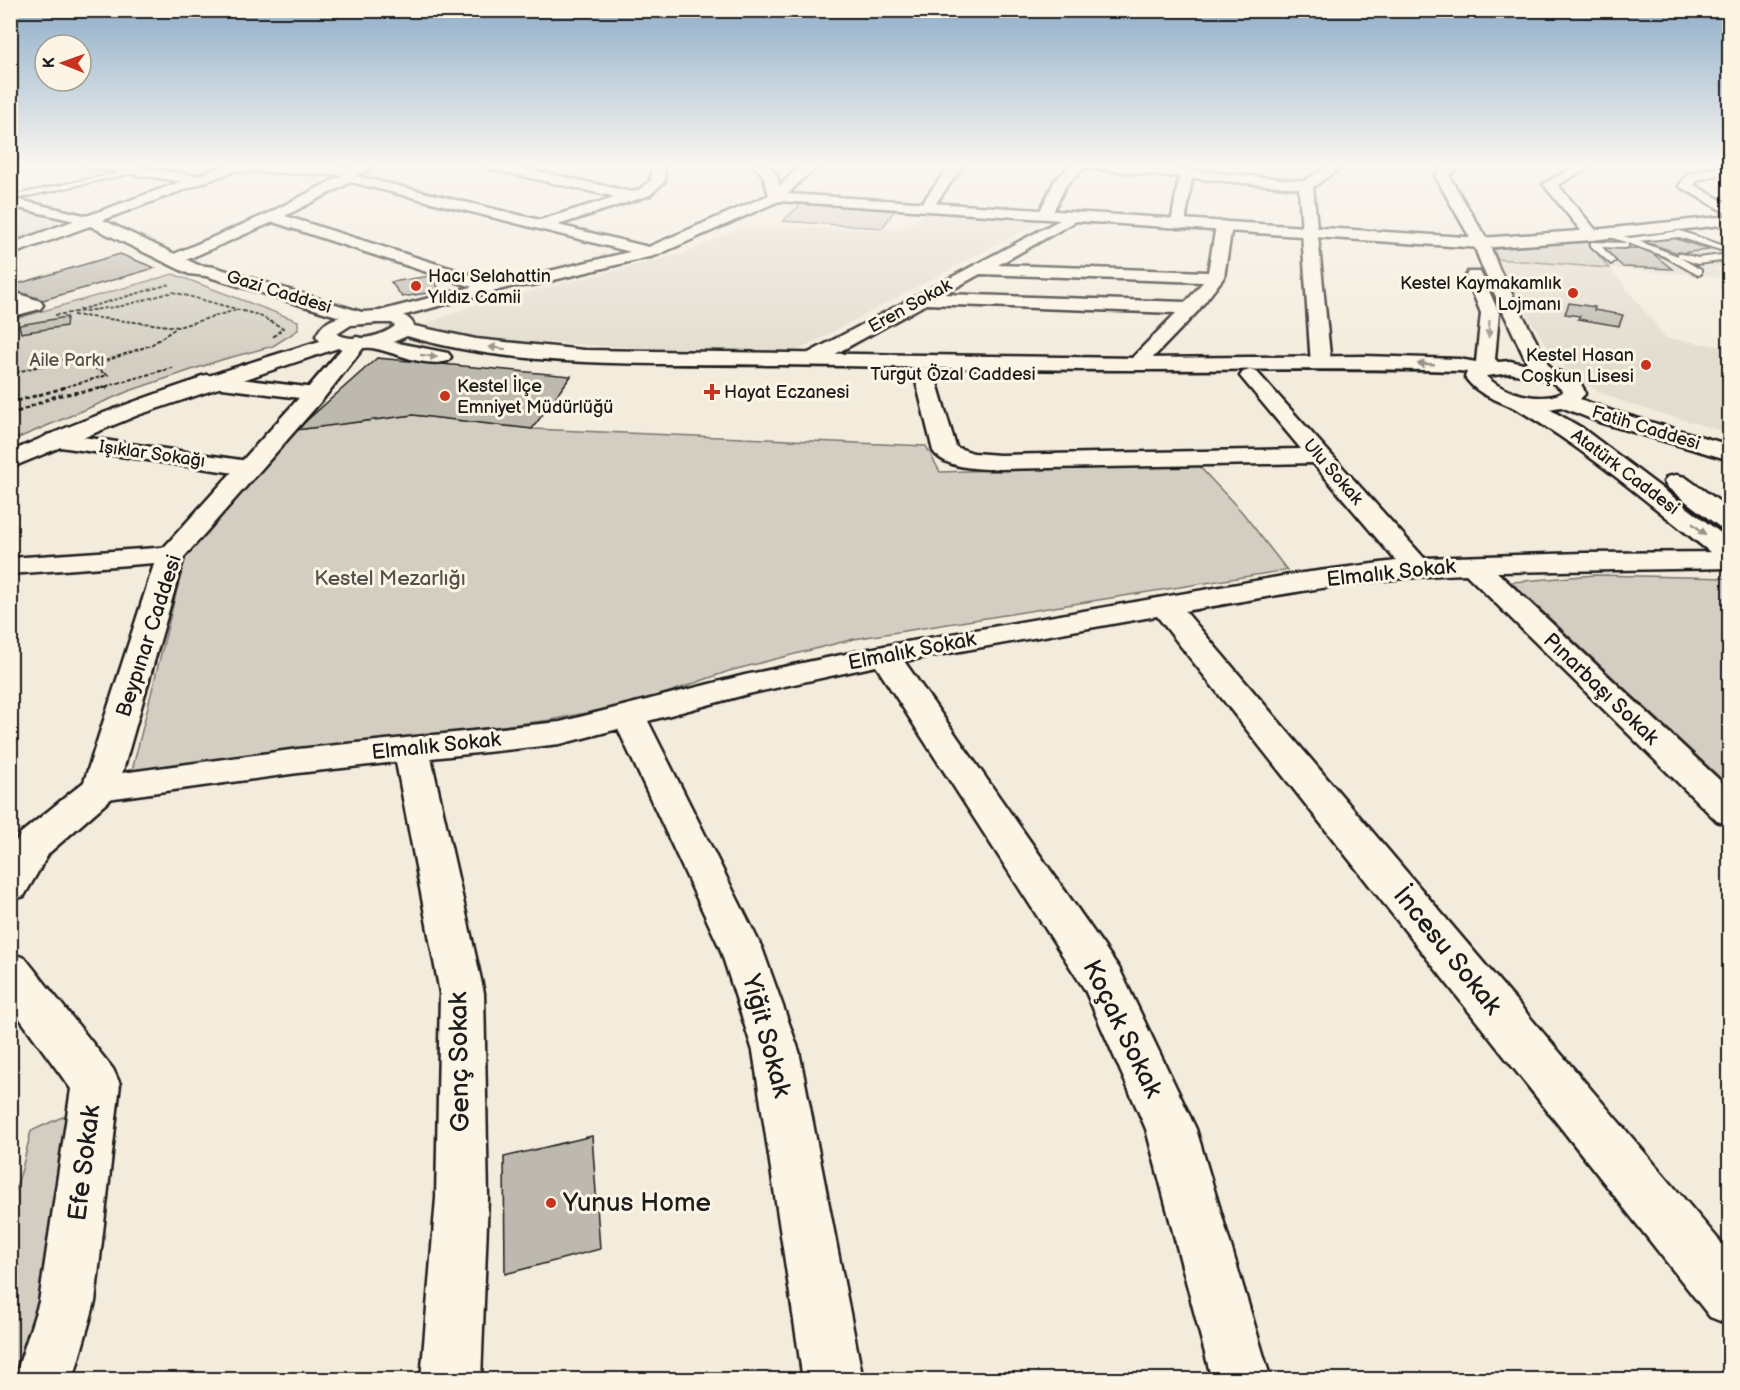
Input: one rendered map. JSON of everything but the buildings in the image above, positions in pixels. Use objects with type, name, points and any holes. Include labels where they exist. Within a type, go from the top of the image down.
[{"type":"street","points":[[10,250],[70,229]]},
{"type":"street","name":"Gazi Caddesi","points":[[108,229],[195,272],[262,301],[352,332]]},
{"type":"street","points":[[173,260],[245,229]]},
{"type":"street","points":[[310,229],[491,286]]},
{"type":"street","points":[[557,229],[651,252]]},
{"type":"street","points":[[10,461],[55,440],[206,381],[352,332],[491,286],[533,280],[651,252],[704,229]]},
{"type":"street","name":"Eren Sokak","points":[[810,360],[1051,229]]},
{"type":"street","points":[[1136,364],[1191,308],[1216,277],[1224,229]]},
{"type":"street","points":[[1274,229],[1481,243],[1602,237],[1654,229]]},
{"type":"street","points":[[1453,229],[1490,313],[1485,360],[1488,368]]},
{"type":"street","points":[[1473,229],[1542,372]]},
{"type":"street","points":[[1594,229],[1602,237]]},
{"type":"street","points":[[1311,231],[1321,364]]},
{"type":"street","points":[[1470,267],[1491,269]]},
{"type":"street","points":[[975,269],[1216,277]]},
{"type":"street","name":"Gazi Caddesi","points":[[195,272],[208,271],[352,332]]},
{"type":"street","points":[[10,449],[142,395],[352,332],[391,337],[403,325],[521,287],[533,280]]},
{"type":"street","points":[[10,296],[34,305]]},
{"type":"street","points":[[923,298],[1191,308]]},
{"type":"street","points":[[10,312],[34,305]]},
{"type":"street","name":"Turgut Özal Caddesi","points":[[403,325],[435,338],[537,352],[810,360],[1136,364],[1406,363],[1488,368],[1510,367],[1542,372],[1567,382],[1573,388],[1563,398]]},
{"type":"street","name":"Turgut Özal Caddesi","points":[[352,332],[415,354],[472,361],[592,369],[738,373],[1339,377],[1430,384]]},
{"type":"street","name":"Beypınar Caddesi","points":[[100,788],[171,555],[315,394],[352,332]]},
{"type":"street","name":"Atatürk Caddesi","points":[[1488,368],[1477,372],[1475,377],[1486,389],[1507,397],[1574,433],[1730,554]]},
{"type":"street","points":[[924,373],[945,451],[958,458],[978,462],[1319,456]]},
{"type":"street","name":"Ulu Sokak","points":[[1250,376],[1416,567]]},
{"type":"street","points":[[206,381],[315,394]]},
{"type":"street","points":[[1453,387],[1507,397],[1563,398]]},
{"type":"street","name":"Atatürk Caddesi","points":[[1563,398],[1633,450]]},
{"type":"street","name":"Fatih Caddesi","points":[[1563,398],[1620,409],[1730,440]]},
{"type":"street","name":"Fatih Caddesi","points":[[1563,398],[1607,417],[1730,453]]},
{"type":"street","name":"Işıklar Sokağı","points":[[55,440],[248,468]]},
{"type":"street","name":"Atatürk Caddesi","points":[[1661,471],[1730,522]]},
{"type":"street","points":[[10,566],[171,555]]},
{"type":"street","name":"Elmalık Sokak","points":[[100,788],[411,749],[560,733],[745,685],[884,655],[1164,605],[1416,567],[1584,561],[1730,560]]},
{"type":"street","name":"Pınarbaşı Sokak","points":[[1473,565],[1730,812]]},
{"type":"street","name":"İncesu Sokak","points":[[1164,605],[1730,1297]]},
{"type":"street","name":"Koçak Sokak","points":[[884,655],[1103,981],[1171,1129],[1242,1380]]},
{"type":"street","name":"Yiğit Sokak","points":[[628,715],[741,948],[776,1052],[819,1311],[833,1380]]},
{"type":"street","name":"Genç Sokak","points":[[411,749],[462,993],[462,1198],[451,1380]]},
{"type":"street","points":[[10,885],[35,843],[100,788]]},
{"type":"street","name":"Efe Sokak","points":[[10,971],[96,1084],[67,1302],[43,1380]]},
{"type":"lane","points":[[1662,229],[1730,251]]},
{"type":"lane","points":[[1680,234],[1634,239],[1697,261],[1730,257]]},
{"type":"lane","points":[[1602,237],[1631,245]]},
{"type":"lane","points":[[1602,237],[1594,244],[1611,261]]},
{"type":"lane","points":[[1602,237],[1667,254],[1698,272]]},
{"type":"path","points":[[67,314],[160,287],[195,272]]},
{"type":"path","points":[[160,287],[258,315],[283,328],[265,341]]},
{"type":"path","points":[[67,314],[122,306],[174,292]]},
{"type":"path","points":[[91,366],[151,345],[178,327],[262,301]]},
{"type":"path","points":[[34,305],[67,314],[178,327]]},
{"type":"path","points":[[10,374],[70,358],[108,375],[10,403]]},
{"type":"path","points":[[10,415],[56,396],[113,386],[183,364]]},
{"type":"shaded area","points":[[11,229],[50,229],[11,244]]},
{"type":"shaded area","points":[[738,229],[1026,229],[795,352],[646,348],[518,341],[452,334],[427,324],[472,306],[685,253]]},
{"type":"shaded area","points":[[1683,231],[1729,246],[1729,267],[1715,269],[1729,275],[1729,278],[1610,268],[1666,338],[1724,347],[1729,306],[1729,433],[1629,404],[1599,392],[1574,377],[1552,354],[1497,259],[1608,268],[1586,240]]},
{"type":"green space","points":[[1586,240],[1609,268],[1497,259],[1491,251],[1505,246]]},
{"type":"green space","name":"Aile Parkı","points":[[173,274],[298,321],[298,330],[273,346],[221,360],[129,391],[11,441],[11,320]]},
{"type":"green space","name":"Kestel Mezarlığı","points":[[413,415],[533,429],[926,446],[940,472],[1196,463],[1242,512],[1287,570],[854,639],[729,671],[644,701],[551,720],[132,771],[186,553],[296,430]]},
{"type":"green space","points":[[1595,575],[1729,578],[1729,786],[1511,582]]},
{"type":"green space","points":[[69,1114],[45,1306],[20,1379],[11,1380],[11,1203],[31,1131]]},
{"type":"place","name":"Hacı Selahattin Yıldız Camii","points":[[416,286]]},
{"type":"place","name":"Kestel Kaymakamlık Lojmanı","points":[[1573,293]]},
{"type":"place","name":"Kestel Hasan Coşkun Lisesi","points":[[1646,365]]},
{"type":"place","name":"Hayat Eczanesi","points":[[712,392]]},
{"type":"place","name":"Kestel İlçe Emniyet Müdürlüğü","points":[[445,396]]},
{"type":"place","name":"Yunus Home","points":[[551,1203]]}]
